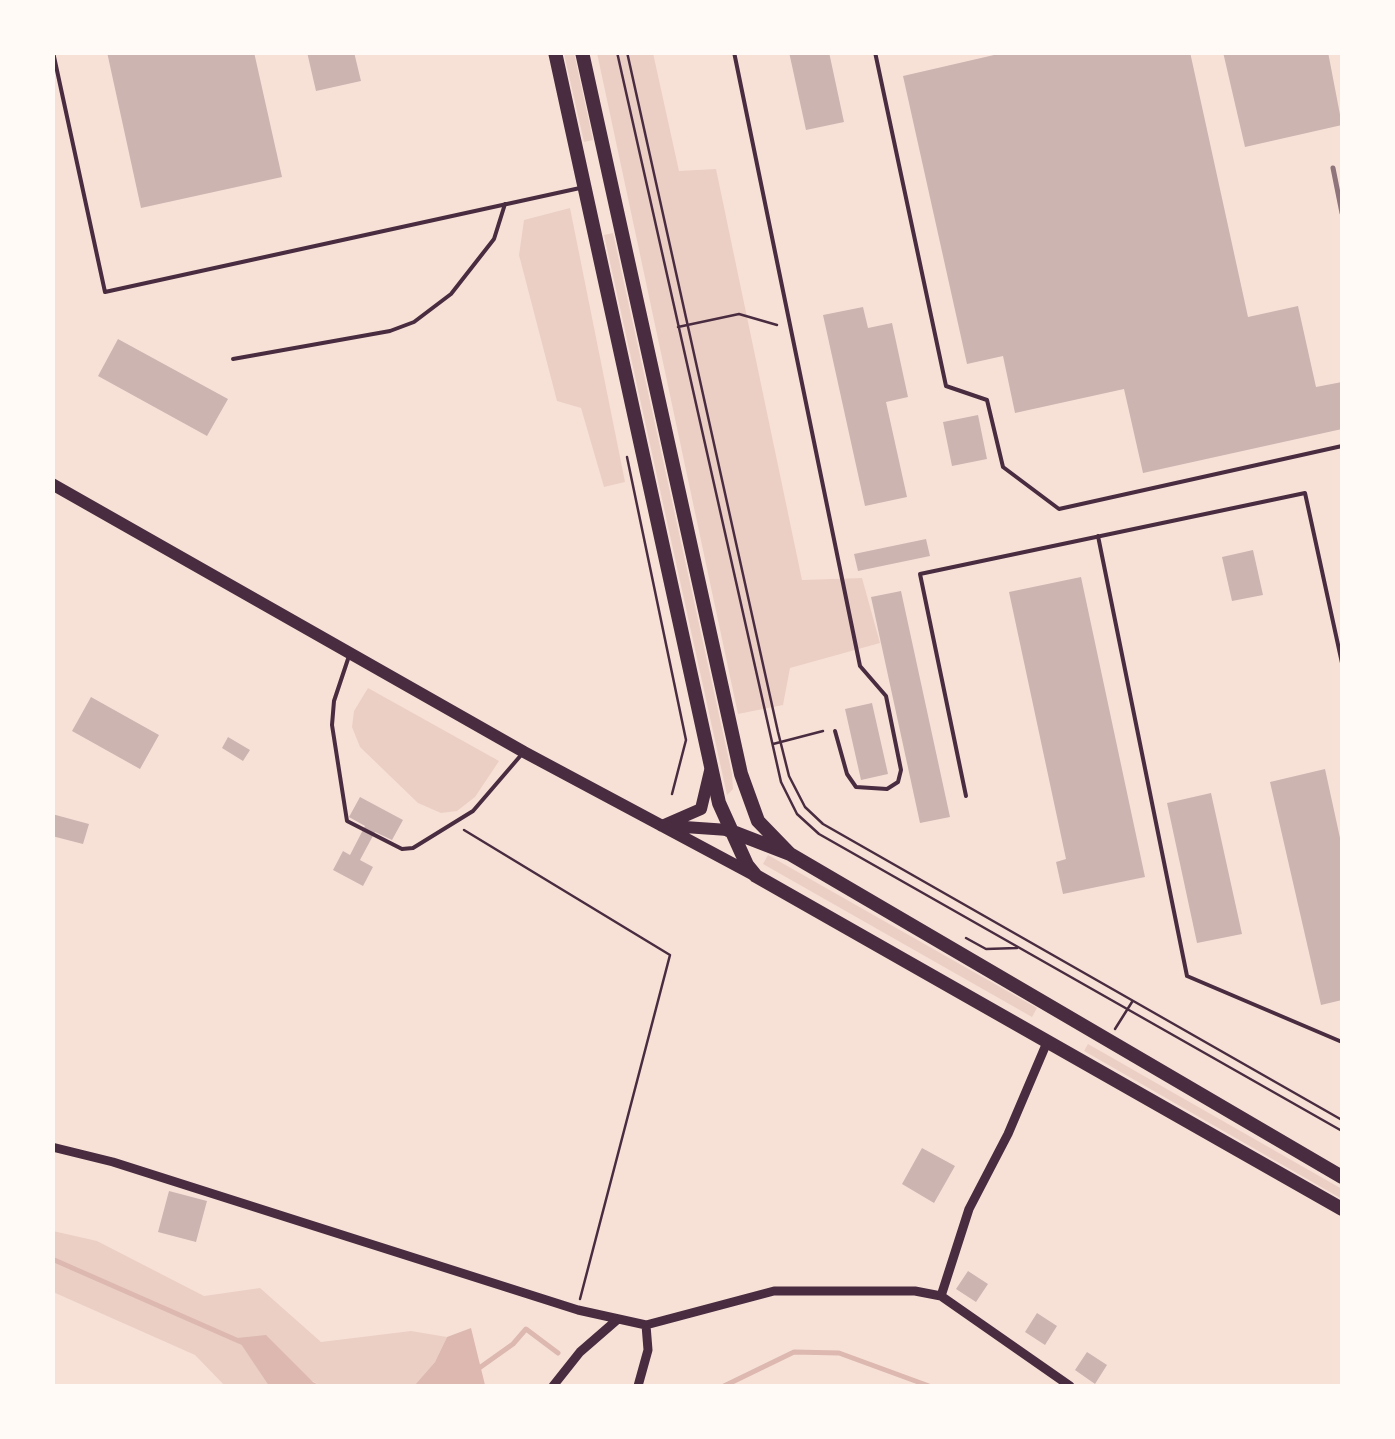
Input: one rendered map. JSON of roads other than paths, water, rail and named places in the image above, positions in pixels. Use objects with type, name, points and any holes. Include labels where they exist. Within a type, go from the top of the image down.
[{"type":"main road","points":[[555,52],[710,762],[728,830],[756,876]]},
{"type":"main road","points":[[582,52],[750,806],[770,836],[790,854]]},
{"type":"main road","points":[[585,187],[610,181]]},
{"type":"main road","points":[[52,484],[524,752],[756,876],[1048,1040],[1342,1209]]},
{"type":"main road","points":[[662,826],[700,809],[707,797],[710,762]]},
{"type":"main road","points":[[728,830],[744,823],[750,806]]},
{"type":"main road","points":[[662,826],[728,830],[790,854],[1342,1177]]},
{"type":"main road","points":[[1048,1040],[1063,1015]]},
{"type":"street","points":[[941,1296],[969,1209],[1008,1134],[1048,1040]]},
{"type":"street","points":[[52,1148],[113,1162],[578,1310],[646,1325],[774,1291],[914,1291],[941,1296],[1070,1386]]},
{"type":"street","points":[[553,1386],[580,1352],[618,1319]]},
{"type":"street","points":[[638,1386],[648,1350],[646,1325]]},
{"type":"lane","points":[[53,52],[105,292],[585,187]]},
{"type":"lane","points":[[734,52],[860,666],[886,696],[901,770],[898,782],[887,790],[856,787],[847,774],[835,731]]},
{"type":"lane","points":[[875,52],[946,386],[987,400],[1003,467],[1059,508],[1342,446]]},
{"type":"lane","points":[[233,359],[390,331],[414,322],[452,294],[494,239],[505,204]]},
{"type":"lane","points":[[966,796],[920,574],[1304,493],[1342,662]]},
{"type":"lane","points":[[1098,536],[1187,976],[1342,1042]]},
{"type":"lane","points":[[350,654],[334,701],[332,725],[346,821],[402,850],[474,811],[524,752]]},
{"type":"waterway","points":[[52,1259],[241,1342]]},
{"type":"waterway","points":[[475,1371],[513,1344],[526,1329],[558,1353]]},
{"type":"waterway","points":[[724,1386],[794,1352],[839,1353],[929,1386]]},
{"type":"railway","points":[[1333,168],[1342,213]]}]
